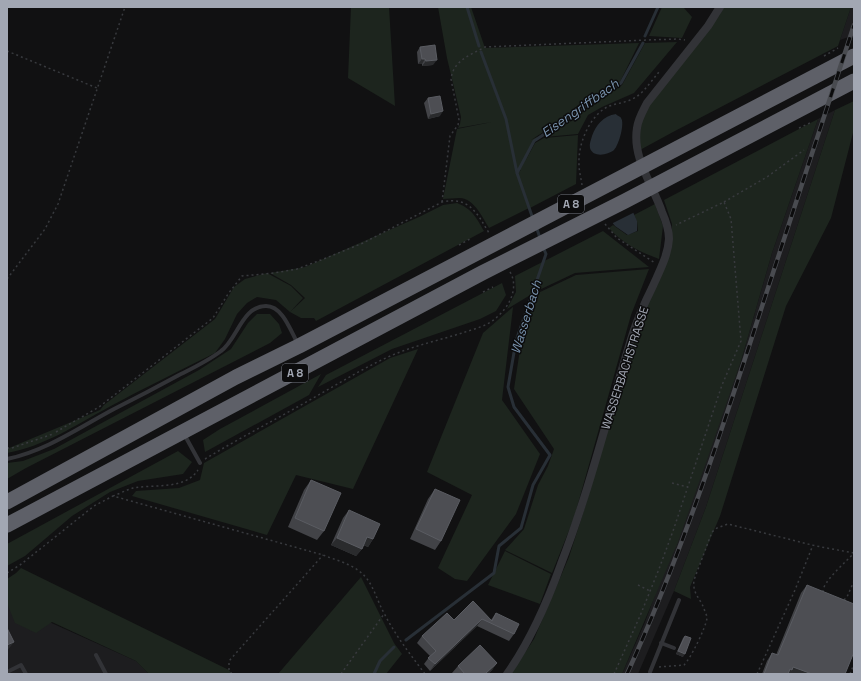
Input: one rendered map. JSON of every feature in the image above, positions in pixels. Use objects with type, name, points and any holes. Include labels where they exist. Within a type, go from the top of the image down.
[{"type":"highway","name":"A 8","points":[[7,502],[236,378],[669,153],[829,61],[854,56]]},
{"type":"highway","name":"A 8","points":[[7,526],[482,273],[625,201],[851,82]]},
{"type":"street","name":"WASSERBACHSTRASSE","points":[[508,674],[530,638],[558,572],[583,503],[634,332],[667,252],[669,238],[668,228],[658,200],[643,170],[636,147],[637,128],[640,116],[647,103],[695,42],[720,7]]},
{"type":"lane","points":[[7,459],[34,451],[63,438],[222,351],[232,340],[243,321],[252,310],[266,306],[277,310],[284,317],[299,346]]},
{"type":"lane","points":[[183,432],[200,463]]},
{"type":"lane","points":[[650,672],[679,600]]},
{"type":"lane","points":[[661,643],[674,648]]},
{"type":"lane","points":[[96,655],[106,674]]},
{"type":"lane","points":[[7,672],[21,665],[26,674]]},
{"type":"path","points":[[7,279],[45,229],[55,211],[125,7]]},
{"type":"path","points":[[442,202],[450,136],[458,125],[459,120],[450,79],[451,72],[454,67],[462,60],[485,47],[678,39],[695,42]]},
{"type":"path","points":[[829,61],[838,48]]},
{"type":"path","points":[[7,51],[97,88]]},
{"type":"path","points":[[582,186],[579,164],[580,148],[592,121],[599,113],[608,107],[620,104],[636,97],[661,70]]},
{"type":"path","points":[[799,128],[812,122]]},
{"type":"path","points":[[668,228],[724,202],[767,177],[804,150]]},
{"type":"path","points":[[614,674],[640,616],[673,531],[722,385],[741,341],[731,219],[724,202]]},
{"type":"path","points":[[604,223],[616,238],[643,257],[662,267]]},
{"type":"path","points":[[459,245],[470,239]]},
{"type":"path","points":[[7,448],[12,448],[53,434],[99,407],[213,318],[228,294],[242,276],[297,269]]},
{"type":"path","points":[[483,292],[493,287]]},
{"type":"path","points":[[7,573],[20,565],[94,506],[133,488],[181,483],[187,481],[193,477],[198,470],[200,463]]},
{"type":"path","points":[[672,483],[688,487]]},
{"type":"path","points":[[113,496],[323,555],[360,571],[372,587],[384,613],[403,645],[425,674]]},
{"type":"path","points":[[650,672],[658,667],[684,665],[689,660],[707,618],[705,610],[693,588],[694,580],[712,532],[717,528],[728,524],[812,545],[854,553]]},
{"type":"path","points":[[757,674],[795,590],[812,545]]},
{"type":"path","points":[[823,594],[823,588],[828,581],[854,553]]},
{"type":"path","points":[[232,674],[229,670],[229,661],[323,555]]},
{"type":"path","points":[[840,601],[845,600],[854,581]]},
{"type":"path","points":[[638,585],[650,591]]},
{"type":"path","points":[[341,674],[384,613]]},
{"type":"path","points":[[850,674],[854,664]]},
{"type":"shaded area","points":[[351,7],[389,7],[395,106],[348,78]]},
{"type":"shaded area","points":[[438,7],[471,7],[485,48],[639,43],[620,82],[531,140],[537,137],[526,160],[535,143],[544,138],[578,135],[576,184],[530,208],[517,173],[521,170],[516,171],[529,208],[489,228],[481,214],[469,201],[459,198],[443,199],[457,129],[492,122],[458,128],[461,117],[447,58]]},
{"type":"shaded area","points":[[662,7],[685,7],[684,8],[692,17],[682,38],[649,36]]},
{"type":"shaded area","points":[[724,7],[851,7],[838,46],[640,150],[638,144],[642,117],[650,104],[719,16]]},
{"type":"shaded area","points":[[851,7],[854,7],[854,35],[840,40]]},
{"type":"shaded area","points":[[677,42],[634,93],[588,115],[578,134],[545,137],[622,85],[645,43]]},
{"type":"shaded area","points":[[854,101],[854,129],[831,218],[786,306],[720,516],[690,587],[691,599],[674,591],[706,507],[835,110]]},
{"type":"shaded area","points":[[835,110],[706,507],[674,591],[638,674],[622,674],[645,622],[741,361],[772,253],[818,119]]},
{"type":"shaded area","points":[[616,114],[622,121],[621,134],[618,144],[611,152],[601,155],[594,153],[590,148],[590,145],[596,128],[604,119]]},
{"type":"shaded area","points":[[818,119],[772,253],[741,361],[678,542],[622,674],[511,674],[534,639],[569,557],[632,347],[672,239],[672,224],[664,200]]},
{"type":"shaded area","points":[[457,203],[473,214],[484,231],[316,321],[314,318],[301,318],[290,312],[305,298],[291,285],[270,273],[305,267],[443,205]]},
{"type":"shaded area","points":[[655,204],[663,226],[659,259],[632,246],[609,228],[613,225],[627,235],[638,231],[637,222],[634,215]]},
{"type":"shaded area","points":[[633,212],[637,221],[637,231],[628,235],[615,226],[607,216]]},
{"type":"shaded area","points":[[603,231],[649,267],[575,273],[537,291],[507,309],[516,292],[515,276]]},
{"type":"shaded area","points":[[649,269],[631,315],[574,518],[552,573],[505,550],[524,529],[538,485],[548,466],[554,449],[514,389],[522,336],[538,293],[576,275]]},
{"type":"shaded area","points":[[267,273],[291,286],[303,298],[290,312],[276,300],[257,297],[247,303],[237,314],[225,339],[215,353],[135,393],[60,434],[21,450],[7,453],[7,447],[9,448],[100,410],[104,405],[215,319],[234,287],[245,279]]},
{"type":"shaded area","points":[[502,283],[506,295],[496,311],[480,319],[392,349],[318,387],[326,375]]},
{"type":"shaded area","points":[[513,307],[502,400],[540,454],[516,514],[467,581],[455,579],[438,568],[472,495],[427,472],[483,333]]},
{"type":"shaded area","points":[[257,314],[270,314],[279,324],[282,333],[270,343],[7,479],[7,463],[23,461],[54,449],[199,370],[231,349],[248,323]]},
{"type":"shaded area","points":[[418,349],[353,489],[296,475],[267,535],[132,496],[136,491],[179,488],[200,480],[204,463],[390,358]]},
{"type":"shaded area","points":[[321,374],[309,395],[205,452],[203,440],[220,429]]},
{"type":"shaded area","points":[[178,451],[192,462],[183,474],[138,481],[110,492],[72,516],[25,556],[7,566],[7,544]]},
{"type":"shaded area","points":[[505,551],[551,574],[540,604],[488,585]]},
{"type":"shaded area","points":[[21,568],[229,670],[232,674],[149,674],[136,661],[52,622],[36,633],[15,623],[7,603],[7,579]]},
{"type":"shaded area","points":[[361,577],[394,643],[402,654],[386,674],[278,674]]},
{"type":"shaded area","points":[[7,603],[136,661],[149,674],[7,674]]},
{"type":"pier","points":[[615,194],[627,201],[635,212],[611,224],[605,218],[601,208],[603,200]]},
{"type":"building","points":[[435,45],[437,60],[426,61],[425,59],[422,59],[420,47]]},
{"type":"building","points":[[440,96],[443,111],[431,114],[428,98]]},
{"type":"building","points":[[311,480],[341,493],[324,531],[295,518]]},
{"type":"building","points":[[435,489],[460,500],[441,541],[416,529]]},
{"type":"building","points":[[349,510],[380,524],[373,539],[367,537],[362,549],[337,538]]},
{"type":"building","points":[[807,585],[854,604],[854,652],[845,674],[812,674],[793,667],[792,670],[790,669],[788,674],[764,674],[772,653],[778,655]]},
{"type":"building","points":[[473,601],[492,621],[496,613],[519,624],[514,634],[482,619],[435,664],[428,658],[436,651],[422,636],[447,613],[454,620]]},
{"type":"building","points":[[7,628],[14,642],[7,645]]},
{"type":"building","points":[[685,636],[691,638],[685,654],[678,651]]},
{"type":"building","points":[[480,645],[497,663],[485,674],[465,674],[458,666]]},
{"type":"waterway","name":"Wasserbach","points":[[467,7],[479,46]]},
{"type":"waterway","name":"Eisengriffbach","points":[[645,36],[658,7]]},
{"type":"waterway","name":"Eisengriffbach","points":[[517,173],[534,141],[621,83],[643,43]]},
{"type":"waterway","name":"Wasserbach","points":[[481,52],[506,119],[517,173],[533,219]]},
{"type":"waterway","name":"Wasserbach","points":[[536,226],[540,238]]},
{"type":"waterway","name":"Wasserbach","points":[[406,640],[494,573],[499,546],[521,528],[533,485],[550,455],[514,407],[508,387],[516,341],[546,254],[543,247]]},
{"type":"waterway","name":"Wasserbach","points":[[374,674],[380,661],[394,647]]},
{"type":"railway","points":[[627,674],[646,632],[680,547],[711,461],[854,25]]}]
